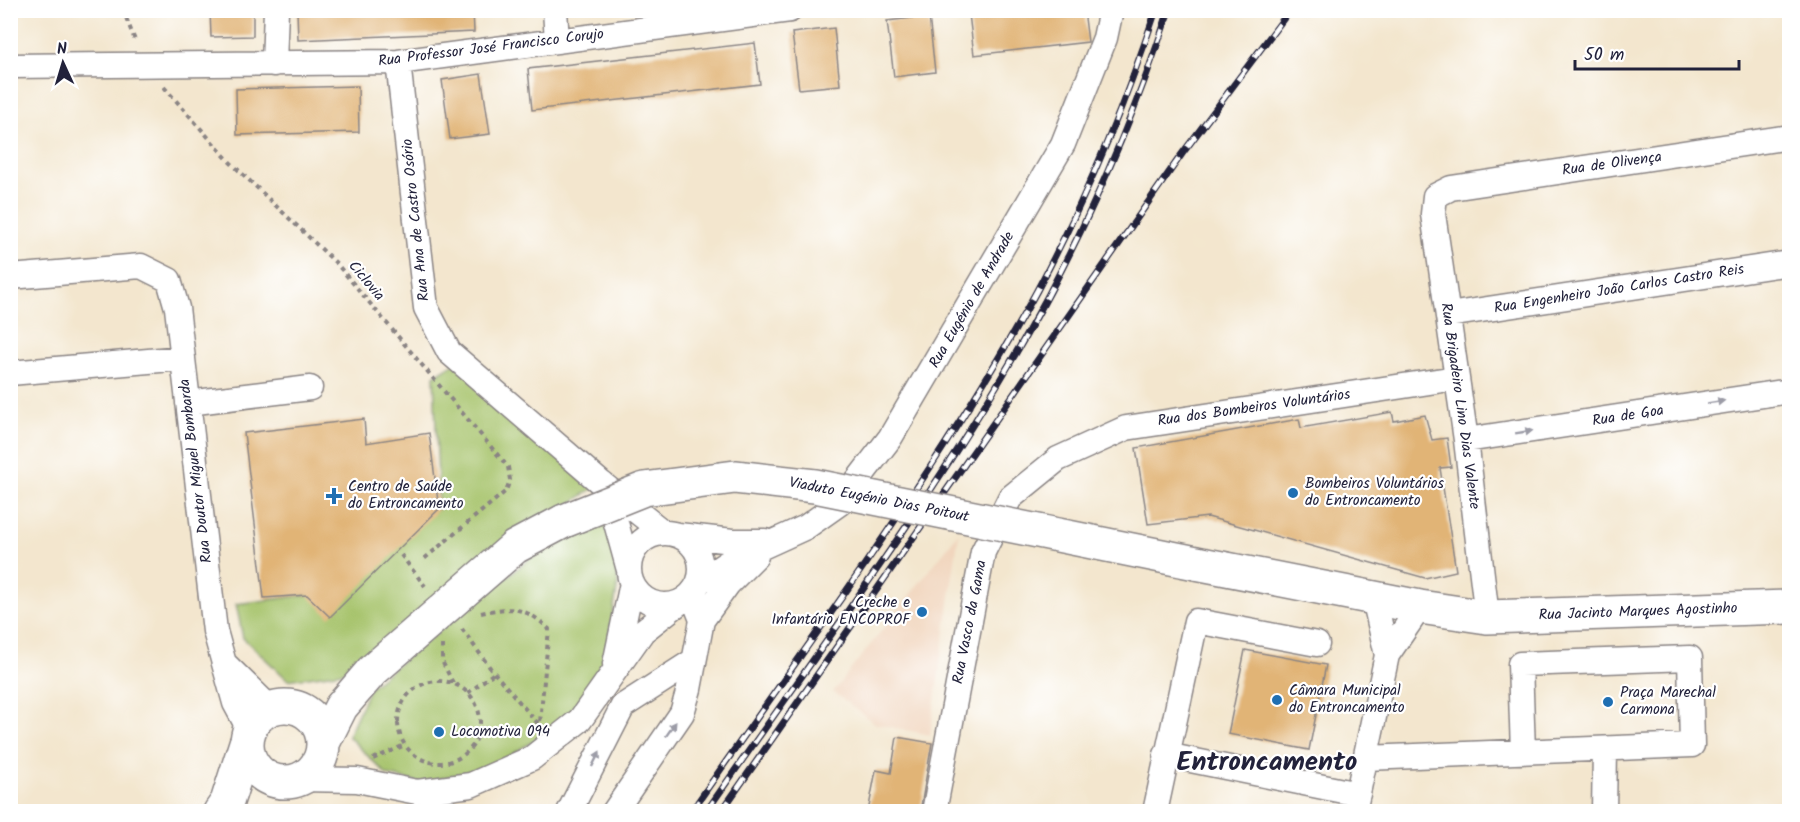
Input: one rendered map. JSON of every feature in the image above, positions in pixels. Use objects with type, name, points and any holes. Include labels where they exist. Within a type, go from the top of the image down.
[{"type":"main road","name":"Viaduto Eugénio Dias Poitout","points":[[372,671],[514,547],[564,521],[644,489],[735,477],[815,486],[1374,598]]},
{"type":"main road","name":"Rua Jacinto Marques Agostinho","points":[[1374,598],[1487,617],[1790,607]]},
{"type":"main road","points":[[224,807],[263,722],[326,697],[372,671]]},
{"type":"main road","points":[[224,807],[306,766],[341,707],[372,671]]},
{"type":"main road","points":[[299,708],[312,717],[320,729],[306,766],[270,779],[258,771],[249,758],[263,722],[299,708]]},
{"type":"street","points":[[274,64],[276,10]]},
{"type":"street","points":[[555,10],[556,40]]},
{"type":"street","name":"Rua Eugénio de Andrade","points":[[306,766],[357,780],[417,792],[471,785],[532,758],[546,734],[580,720],[643,631],[727,563],[806,527],[840,503],[890,438],[1063,144],[1105,38],[1111,10]]},
{"type":"street","name":"Rua Professor José Francisco Corujo","points":[[10,66],[398,62],[775,11]]},
{"type":"street","name":"Rua Ana de Castro Osório","points":[[398,62],[426,308],[449,352],[601,483],[671,534]]},
{"type":"street","name":"Rua de Olivença","points":[[1435,196],[1451,188],[1790,137]]},
{"type":"street","name":"Rua Brigadeiro Lino Dias Valente","points":[[1435,196],[1433,214],[1466,440],[1487,617]]},
{"type":"street","name":"Rua Engenheiro João Carlos Castro Reis","points":[[1448,315],[1790,263]]},
{"type":"street","name":"Rua Doutor Miguel Bombarda","points":[[10,277],[141,266],[169,280],[177,308],[215,631],[235,703],[263,722]]},
{"type":"street","points":[[10,373],[183,358]]},
{"type":"street","name":"Rua dos Bombeiros Voluntários","points":[[1058,459],[1126,428],[1456,378]]},
{"type":"street","points":[[188,403],[310,388]]},
{"type":"street","name":"Rua de Goa","points":[[1466,440],[1790,391]]},
{"type":"street","name":"Rua Vasco da Gama","points":[[934,812],[983,552],[1010,498],[1058,459]]},
{"type":"street","name":"Rua Ana de Castro Osório","points":[[601,483],[616,524],[630,577]]},
{"type":"street","points":[[612,675],[630,577],[631,556],[639,544],[651,536],[671,534],[690,543],[699,554],[702,568],[690,593],[666,605],[652,603],[640,595],[630,577]]},
{"type":"street","name":"Rua Eugénio de Andrade","points":[[671,534],[733,542],[771,541]]},
{"type":"street","name":"Rua Eugénio de Andrade","points":[[702,620],[728,584],[771,541]]},
{"type":"street","points":[[614,812],[682,713],[689,690],[702,620],[690,593]]},
{"type":"street","points":[[1374,598],[1387,655]]},
{"type":"street","points":[[1166,755],[1356,802],[1387,655],[1420,607]]},
{"type":"street","points":[[1155,812],[1196,621],[1317,644]]},
{"type":"street","points":[[1366,758],[1605,749],[1692,745],[1690,658],[1520,664],[1523,752]]},
{"type":"street","points":[[569,812],[623,706],[693,661]]},
{"type":"street","points":[[1604,812],[1605,749]]},
{"type":"path","name":"Ciclovia","points":[[123,10],[137,47],[189,118],[230,162],[336,263],[508,467],[510,480],[506,491],[424,559]]},
{"type":"path","points":[[401,555],[425,585]]},
{"type":"path","points":[[477,614],[504,608],[532,613],[549,629],[546,734]]},
{"type":"path","points":[[468,620],[459,626],[494,673],[546,734]]},
{"type":"path","points":[[442,640],[442,661],[453,683]]},
{"type":"path","points":[[468,693],[494,673]]},
{"type":"path","points":[[439,680],[453,683],[468,693],[480,713],[480,726],[469,750],[447,762],[433,763],[421,759],[405,745],[398,728],[398,713],[404,700],[413,690],[425,682],[439,680]]},
{"type":"path","points":[[372,760],[405,745]]},
{"type":"shaded area","name":"Creche e Infantário ENCOPROF","points":[[959,533],[930,735],[876,724],[833,692]]},
{"type":"green space","points":[[458,361],[601,483],[435,596],[356,670],[288,680],[243,638],[236,604],[307,595],[439,509],[434,376]]},
{"type":"green space","points":[[605,519],[613,546],[618,583],[603,671],[559,726],[492,766],[421,783],[387,775],[348,736],[370,687],[543,548]]},
{"type":"building","points":[[210,10],[253,10],[253,36],[211,37]]},
{"type":"building","points":[[297,10],[473,10],[474,32],[298,40]]},
{"type":"building","points":[[997,10],[1084,10],[1088,42],[974,55],[969,14]]},
{"type":"building","points":[[929,16],[935,72],[894,77],[887,21]]},
{"type":"building","points":[[834,28],[840,85],[799,89],[792,33]]},
{"type":"building","points":[[755,43],[760,84],[532,110],[528,69]]},
{"type":"building","points":[[481,74],[490,134],[450,139],[442,80]]},
{"type":"building","points":[[358,86],[359,132],[237,135],[236,89]]},
{"type":"building","name":"Bombeiros Voluntários do Entroncamento","points":[[1392,412],[1394,421],[1425,415],[1432,440],[1447,438],[1451,467],[1440,468],[1456,571],[1425,578],[1208,517],[1148,524],[1136,448],[1299,419],[1301,428]]},
{"type":"building","points":[[364,419],[366,443],[429,433],[439,509],[330,617],[307,595],[264,598],[244,433]]},
{"type":"building","name":"Câmara Municipal do Entroncamento","points":[[1245,650],[1326,665],[1309,750],[1228,734]]},
{"type":"building","points":[[897,737],[932,743],[920,812],[868,812],[876,770],[891,773]]},
{"type":"railway","points":[[691,812],[897,517],[975,397],[1012,335],[1034,297],[1092,177],[1126,94],[1156,10]]},
{"type":"railway","points":[[706,812],[911,520],[950,461],[1024,339],[1046,300],[1105,178],[1139,95],[1169,10]]},
{"type":"railway","points":[[721,812],[1182,154],[1290,10]]},
{"type":"place","name":"Bombeiros Voluntários do Entroncamento","points":[[1293,493]]},
{"type":"place","name":"Centro de Saúde do Entroncamento","points":[[334,496]]},
{"type":"place","name":"Creche e Infantário ENCOPROF","points":[[922,612]]},
{"type":"place","name":"Câmara Municipal do Entroncamento","points":[[1277,700]]},
{"type":"place","name":"Praça Marechal Carmona","points":[[1608,702]]},
{"type":"place","name":"Locomotiva 094","points":[[439,732]]},
{"type":"district","name":"Entroncamento","points":[[1267,762]]}]
